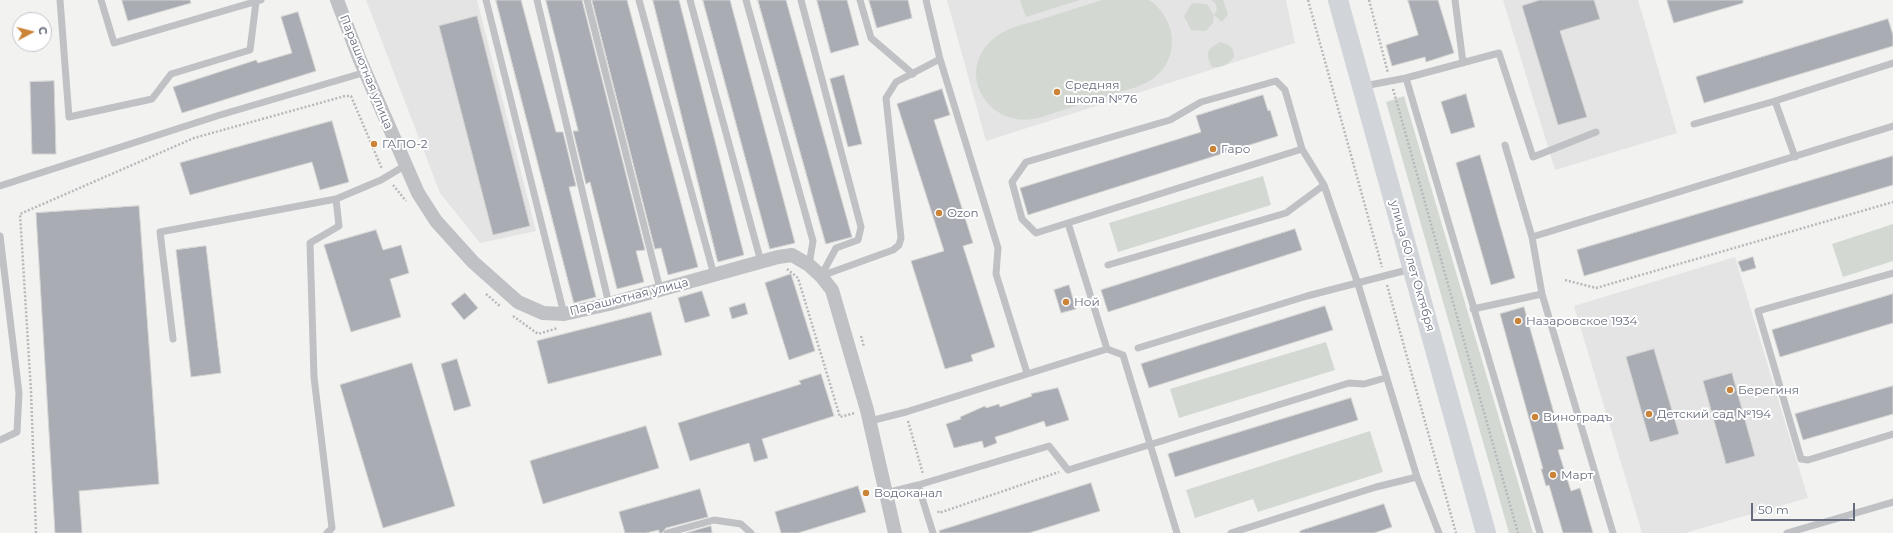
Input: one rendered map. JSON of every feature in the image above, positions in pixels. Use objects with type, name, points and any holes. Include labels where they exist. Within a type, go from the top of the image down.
[{"type":"main road","name":"улица 60 лет Октября","points":[[1338,0],[1486,533]]},
{"type":"street","name":"Парашютная улица","points":[[337,0],[418,193],[436,221],[473,262],[518,302],[543,313],[564,314],[608,304],[760,262],[792,255],[809,265],[821,276],[832,290],[870,421],[896,533]]},
{"type":"lane","points":[[60,0],[69,117],[152,99],[171,74],[250,50],[259,1],[114,43],[101,0]]},
{"type":"lane","points":[[486,0],[564,314]]},
{"type":"lane","points":[[537,0],[608,304]]},
{"type":"lane","points":[[587,0],[660,289]]},
{"type":"lane","points":[[640,0],[714,275]]},
{"type":"lane","points":[[690,0],[760,262]]},
{"type":"lane","points":[[746,0],[813,241],[809,265]]},
{"type":"lane","points":[[801,0],[861,227],[858,240],[836,248],[821,276]]},
{"type":"lane","points":[[860,0],[871,38],[913,74]]},
{"type":"lane","points":[[926,0],[940,59],[998,248],[996,274],[1026,373]]},
{"type":"lane","points":[[1455,0],[1463,63]]},
{"type":"lane","points":[[1362,87],[1390,80],[1406,78],[1499,53],[1533,157],[1596,132]]},
{"type":"lane","points":[[821,276],[893,250],[900,245],[901,238],[886,98],[896,82],[940,59]]},
{"type":"lane","points":[[1694,124],[1775,101],[1893,63]]},
{"type":"lane","points":[[0,186],[220,115],[366,72]]},
{"type":"lane","points":[[1406,78],[1540,533]]},
{"type":"lane","points":[[1302,149],[1036,233],[1022,219],[1012,182],[1026,162],[1170,120],[1201,102],[1276,81],[1284,90],[1302,149],[1324,185],[1358,284],[1385,378],[1417,477],[1440,533]]},
{"type":"lane","points":[[1775,101],[1794,157]]},
{"type":"lane","points":[[1532,237],[1893,126]]},
{"type":"lane","points":[[1504,145],[1532,237],[1542,294],[1613,533]]},
{"type":"lane","points":[[173,339],[160,232],[336,200],[386,177],[406,165]]},
{"type":"lane","points":[[1108,265],[1286,213],[1324,185]]},
{"type":"lane","points":[[327,533],[332,528],[314,377],[310,243],[339,226],[336,200]]},
{"type":"lane","points":[[1068,223],[1107,349]]},
{"type":"lane","points":[[0,236],[19,393],[17,432],[0,440]]},
{"type":"lane","points":[[1138,348],[1307,296],[1413,269]]},
{"type":"lane","points":[[1893,273],[1758,311],[1801,459],[1808,460],[1893,434]]},
{"type":"lane","points":[[1473,309],[1542,294]]},
{"type":"lane","points":[[870,421],[906,412],[1026,373],[1107,349],[1123,354],[1177,533]]},
{"type":"lane","points":[[886,493],[918,486],[1049,446],[1068,470],[1349,383],[1364,384],[1385,378]]},
{"type":"lane","points":[[1231,533],[1376,487],[1417,477]]},
{"type":"lane","points":[[918,486],[933,533]]},
{"type":"lane","points":[[1787,533],[1893,502]]},
{"type":"lane","points":[[667,533],[714,520],[741,524],[750,533]]},
{"type":"path","points":[[1368,0],[1518,533]]},
{"type":"path","points":[[36,533],[31,390],[20,214],[194,138],[345,96],[351,96],[386,177],[410,206]]},
{"type":"path","points":[[1565,280],[1596,288],[1893,202]]},
{"type":"path","points":[[782,265],[798,278],[840,417],[858,412]]},
{"type":"path","points":[[483,290],[506,311]]},
{"type":"path","points":[[512,315],[538,334],[560,328]]},
{"type":"path","points":[[859,330],[865,350]]},
{"type":"path","points":[[906,412],[925,483]]},
{"type":"path","points":[[935,508],[939,513],[1068,470]]},
{"type":"shaded area","points":[[366,0],[477,0],[536,231],[480,243],[440,193]]},
{"type":"shaded area","name":"Средняя школа №76","points":[[947,0],[1286,0],[1295,43],[986,141]]},
{"type":"shaded area","points":[[1020,0],[1080,0],[1026,17]]},
{"type":"shaded area","points":[[1102,0],[1148,0],[1155,4],[1160,10],[1168,23],[1172,41],[1169,59],[1158,74],[1151,80],[1133,88],[1042,117],[1024,120],[1008,117],[994,109],[984,98],[977,84],[976,69],[981,54],[992,40],[1014,27]]},
{"type":"shaded area","points":[[1211,0],[1223,0],[1228,14],[1222,22],[1214,15],[1217,9],[1215,3]]},
{"type":"shaded area","points":[[1503,0],[1638,0],[1677,133],[1555,170]]},
{"type":"shaded area","points":[[1192,3],[1207,4],[1214,15],[1213,23],[1206,31],[1191,30],[1184,16]]},
{"type":"shaded area","points":[[1220,42],[1232,48],[1234,57],[1224,65],[1212,67],[1208,58],[1208,52],[1212,47]]},
{"type":"shaded area","points":[[1404,96],[1533,533],[1509,533],[1386,102]]},
{"type":"shaded area","points":[[1263,176],[1271,205],[1118,252],[1109,223]]},
{"type":"shaded area","points":[[1893,224],[1893,261],[1843,277],[1832,244]]},
{"type":"shaded area","points":[[1735,257],[1808,498],[1685,533],[1642,533],[1574,306]]},
{"type":"shaded area","points":[[1326,342],[1335,370],[1179,418],[1170,389]]},
{"type":"shaded area","points":[[1370,431],[1383,472],[1258,512],[1253,499],[1195,518],[1186,490]]},
{"type":"building","points":[[122,0],[190,0],[191,3],[128,21]]},
{"type":"building","points":[[496,0],[521,0],[556,132],[563,132],[576,186],[569,187],[596,297],[574,303]]},
{"type":"building","points":[[546,0],[582,0],[645,250],[636,251],[644,282],[617,289],[590,182],[586,184],[573,131],[578,131]]},
{"type":"building","points":[[592,0],[627,0],[698,267],[668,275],[661,248],[655,249]]},
{"type":"building","points":[[653,0],[679,0],[744,255],[718,262]]},
{"type":"building","points":[[703,0],[730,0],[795,243],[770,249]]},
{"type":"building","points":[[758,0],[786,0],[852,237],[826,244]]},
{"type":"building","points":[[817,0],[847,0],[859,45],[831,53]]},
{"type":"building","points":[[869,0],[908,0],[912,18],[877,28]]},
{"type":"building","points":[[1408,0],[1438,0],[1454,53],[1426,62],[1425,57],[1392,66],[1386,45],[1418,35]]},
{"type":"building","points":[[1540,0],[1594,0],[1600,19],[1560,31],[1587,117],[1558,125],[1522,6]]},
{"type":"building","points":[[1667,0],[1743,0],[1743,3],[1674,23]]},
{"type":"building","points":[[298,12],[316,71],[182,113],[173,87],[256,60],[258,63],[292,53],[281,17]]},
{"type":"building","points":[[477,16],[530,226],[493,235],[439,26]]},
{"type":"building","points":[[1888,19],[1893,35],[1893,46],[1704,103],[1696,77]]},
{"type":"building","points":[[844,75],[862,144],[848,147],[830,79]]},
{"type":"building","points":[[54,81],[56,154],[32,154],[30,82]]},
{"type":"building","points":[[942,89],[950,115],[934,120],[973,243],[963,246],[995,347],[971,355],[973,361],[945,369],[911,261],[944,251],[897,104]]},
{"type":"building","points":[[1466,94],[1475,127],[1451,134],[1441,102]]},
{"type":"building","points":[[1263,95],[1268,111],[1270,110],[1278,136],[1028,215],[1020,188],[1201,132],[1196,116]]},
{"type":"building","points":[[332,121],[349,182],[320,190],[312,162],[190,195],[180,163]]},
{"type":"building","points":[[1480,155],[1515,278],[1491,285],[1456,163]]},
{"type":"building","points":[[1893,156],[1893,185],[1584,276],[1577,250]]},
{"type":"building","points":[[139,206],[159,484],[79,491],[82,533],[55,533],[36,213]]},
{"type":"building","points":[[1295,229],[1302,250],[1108,312],[1101,290]]},
{"type":"building","points":[[376,230],[383,250],[401,245],[409,273],[390,279],[401,317],[351,332],[324,245]]},
{"type":"building","points":[[206,246],[221,373],[191,377],[176,250]]},
{"type":"building","points":[[1753,257],[1756,268],[1742,272],[1738,262]]},
{"type":"building","points":[[791,274],[815,351],[789,360],[765,283]]},
{"type":"building","points":[[1069,285],[1076,309],[1061,313],[1054,290]]},
{"type":"building","points":[[702,291],[710,316],[685,323],[678,298]]},
{"type":"building","points":[[465,293],[478,308],[464,320],[451,304]]},
{"type":"building","points":[[1893,294],[1893,323],[1780,357],[1772,330]]},
{"type":"building","points":[[745,303],[748,314],[732,319],[729,308]]},
{"type":"building","points":[[1325,306],[1333,330],[1149,388],[1141,364]]},
{"type":"building","points":[[1524,307],[1564,449],[1558,450],[1571,491],[1580,488],[1593,533],[1563,533],[1549,485],[1546,486],[1541,469],[1543,469],[1500,314]]},
{"type":"building","points":[[651,312],[662,355],[548,384],[537,341]]},
{"type":"building","points":[[1654,349],[1679,434],[1650,442],[1626,357]]},
{"type":"building","points":[[457,359],[471,406],[454,411],[441,364]]},
{"type":"building","points":[[412,363],[455,506],[383,528],[340,385]]},
{"type":"building","points":[[1732,373],[1755,456],[1726,464],[1703,381]]},
{"type":"building","points":[[821,374],[834,416],[762,439],[768,458],[754,462],[749,443],[690,461],[678,423],[801,384],[799,381]]},
{"type":"building","points":[[1893,386],[1893,414],[1803,440],[1795,414]]},
{"type":"building","points":[[1058,388],[1069,420],[1046,427],[1044,421],[995,437],[997,443],[984,448],[982,441],[954,448],[946,424],[961,419],[960,417],[985,406],[986,408],[999,404],[1000,407],[1032,396],[1031,394]]},
{"type":"building","points":[[1351,398],[1358,420],[1175,477],[1168,454]]},
{"type":"building","points":[[646,426],[659,468],[543,504],[530,461]]},
{"type":"building","points":[[1091,483],[1100,511],[1029,533],[940,533],[939,531]]},
{"type":"building","points":[[858,486],[866,512],[798,533],[781,533],[775,512]]},
{"type":"building","points":[[700,489],[708,517],[666,528],[662,533],[659,533],[659,530],[646,533],[625,533],[619,512]]},
{"type":"building","points":[[1384,504],[1392,527],[1374,533],[1300,533],[1300,531]]},
{"type":"building","points":[[711,526],[712,533],[686,533]]},
{"type":"place","name":"Средняя школа №76","points":[[1057,92]]},
{"type":"place","name":"ГАПО-2","points":[[374,144]]},
{"type":"place","name":"Гаро","points":[[1213,149]]},
{"type":"place","name":"Ozon","points":[[939,213]]},
{"type":"place","name":"Ной","points":[[1066,302]]},
{"type":"place","name":"Назаровское 1934","points":[[1518,321]]},
{"type":"place","name":"Берегиня","points":[[1730,390]]},
{"type":"place","name":"Детский сад №194","points":[[1649,414]]},
{"type":"place","name":"Виноградъ","points":[[1535,417]]},
{"type":"place","name":"Март","points":[[1553,475]]},
{"type":"place","name":"Водоканал","points":[[866,493]]}]
